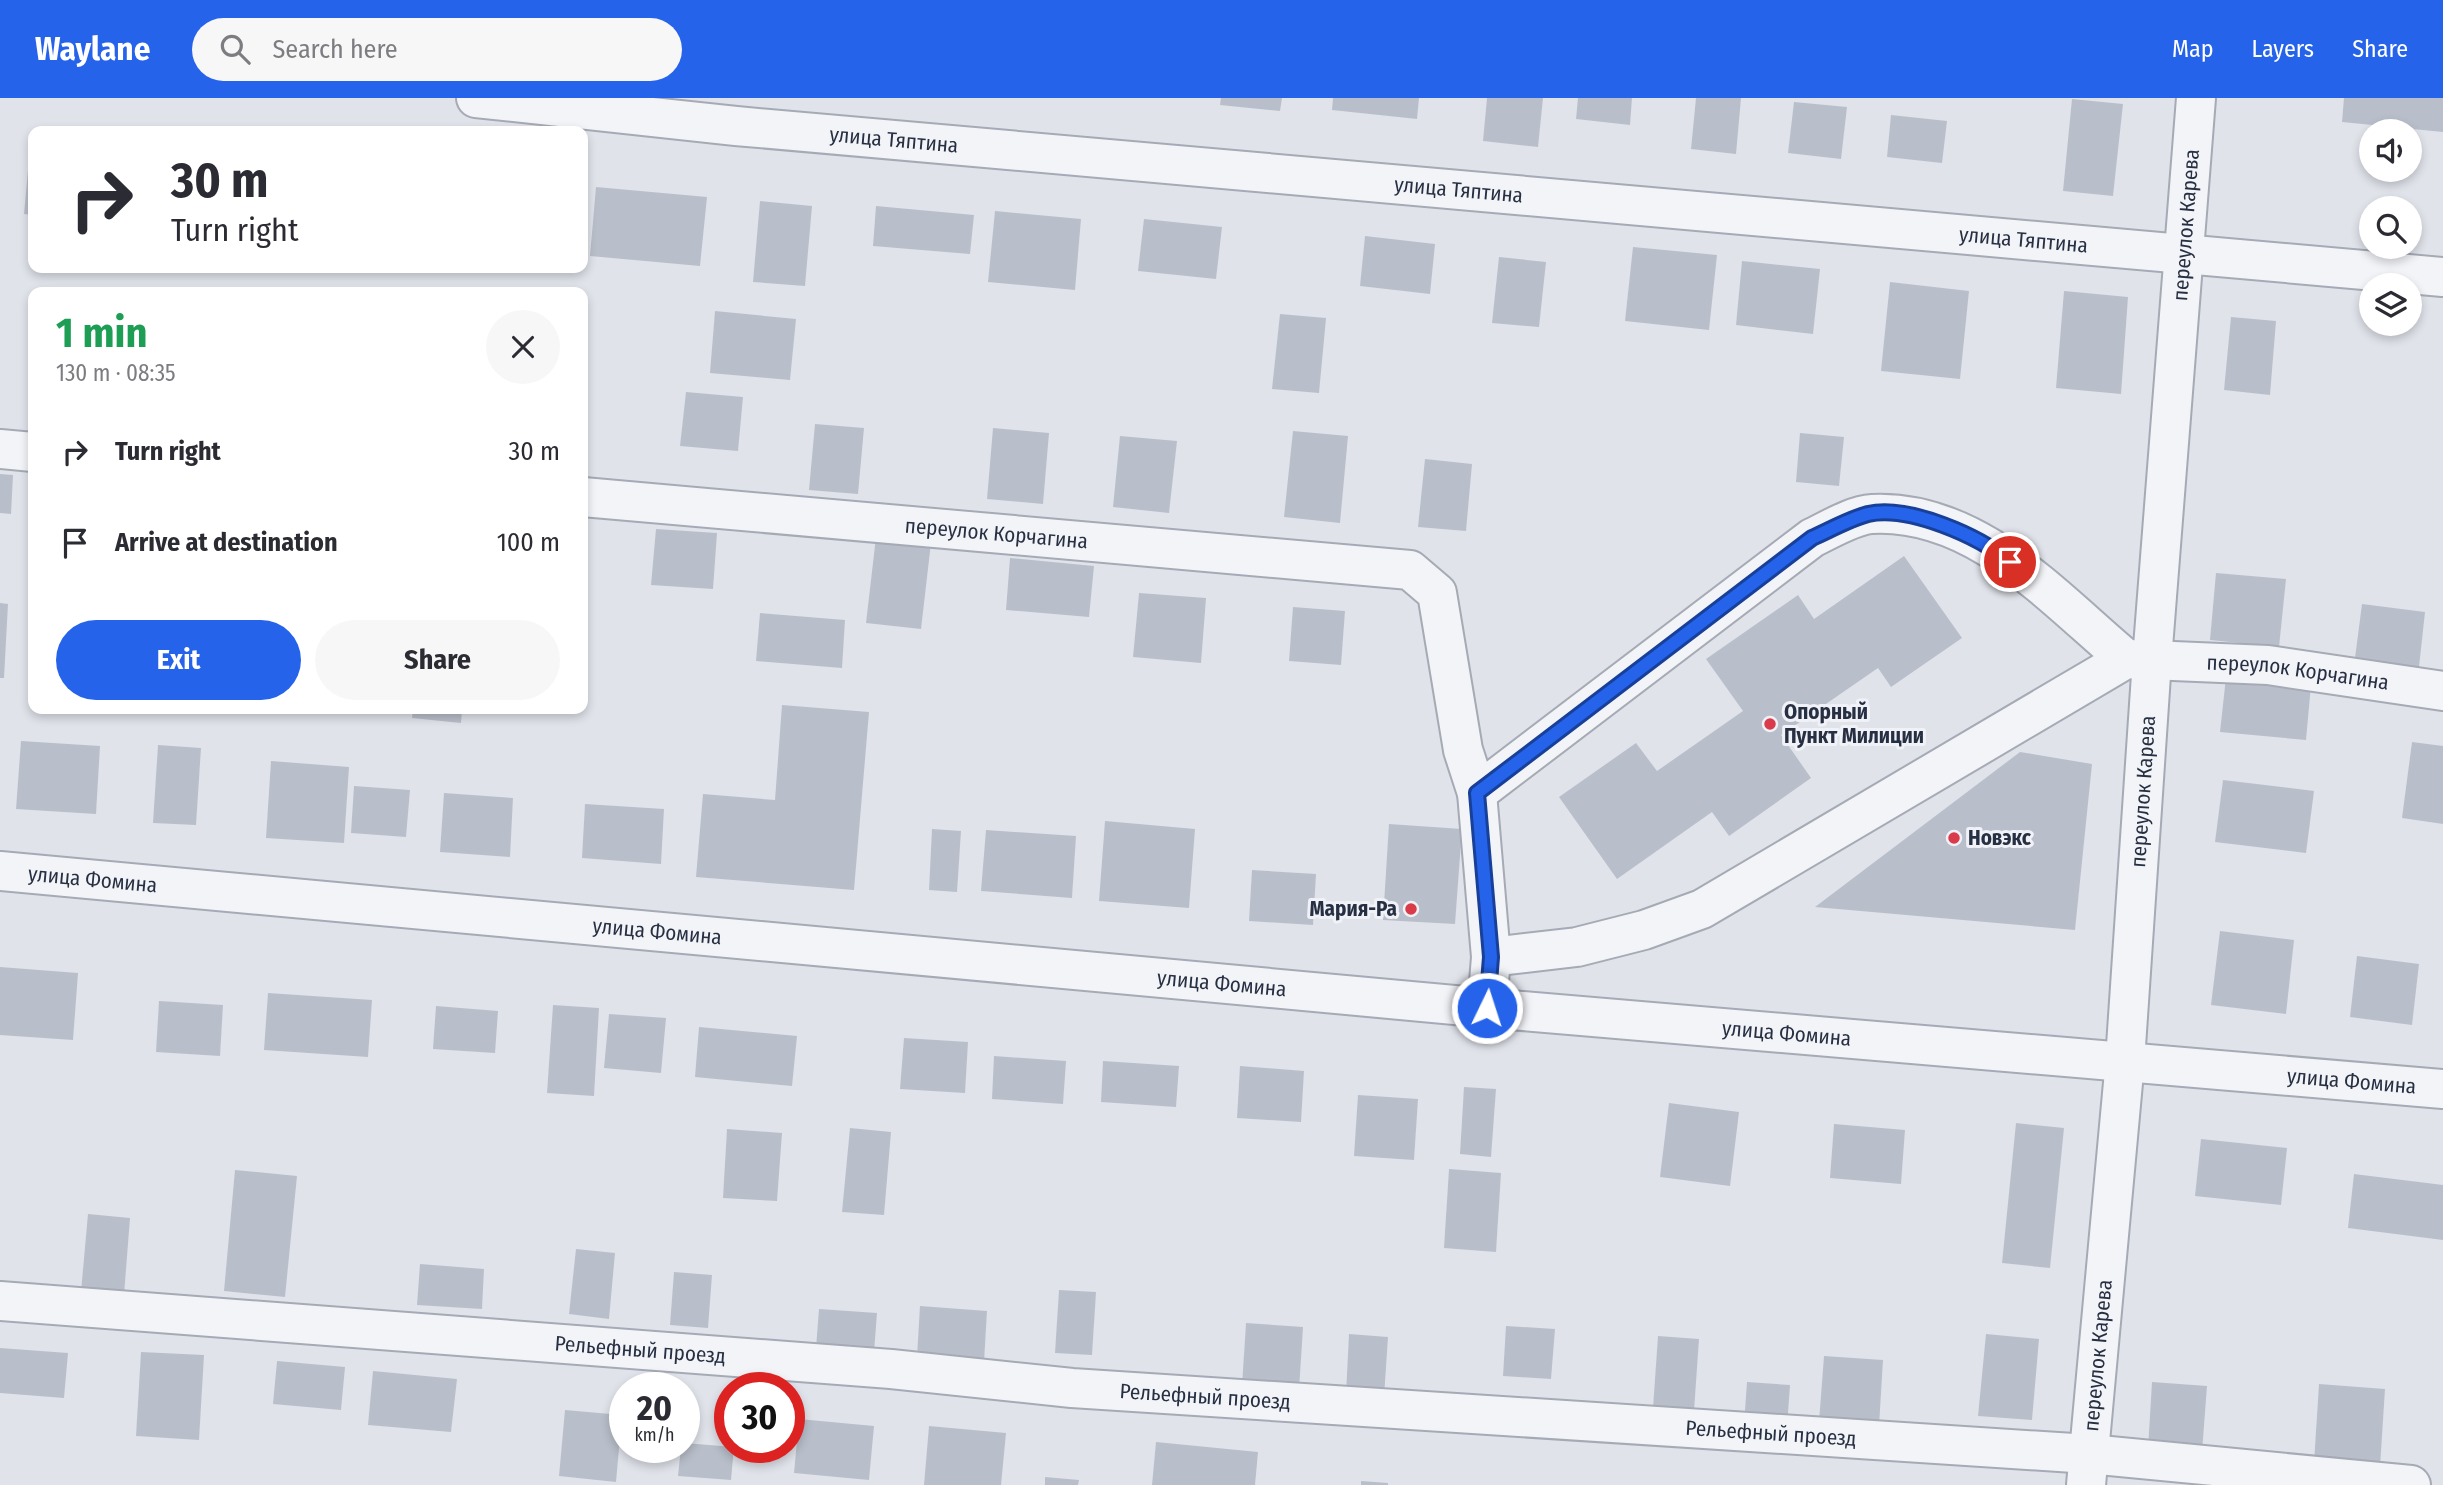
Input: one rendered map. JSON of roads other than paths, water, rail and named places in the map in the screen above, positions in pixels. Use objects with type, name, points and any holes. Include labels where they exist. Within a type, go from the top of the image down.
[{"type":"street","name":"улица Тяптина","points":[[476,98],[736,126],[2183,256],[2443,276]]},
{"type":"street","name":"переулок Карева","points":[[2087,1469],[2125,1061],[2139,660],[2183,256],[2196,98]]},
{"type":"street","points":[[0,449],[28,452]]},
{"type":"street","name":"переулок Корчагина","points":[[588,498],[1410,570],[1437,593],[1463,750],[1477,793]]},
{"type":"street","points":[[1487,1008],[1491,957],[1477,793],[1812,538],[1869,514],[1926,518],[1991,546],[2139,660],[1702,909],[1644,930],[1577,947],[1491,957]]},
{"type":"street","name":"переулок Корчагина","points":[[2139,660],[2268,665],[2443,691]]},
{"type":"street","name":"улица Фомина","points":[[0,871],[1487,1008],[2443,1089]]},
{"type":"street","name":"Рельефный проезд","points":[[0,1301],[891,1369],[1086,1389],[2087,1469],[2411,1485]]},
{"type":"place","name":"Опорный Пункт Милиции","points":[[1770,724]]},
{"type":"place","name":"Новэкс","points":[[1954,838]]},
{"type":"place","name":"Мария-Ра","points":[[1411,909]]}]
